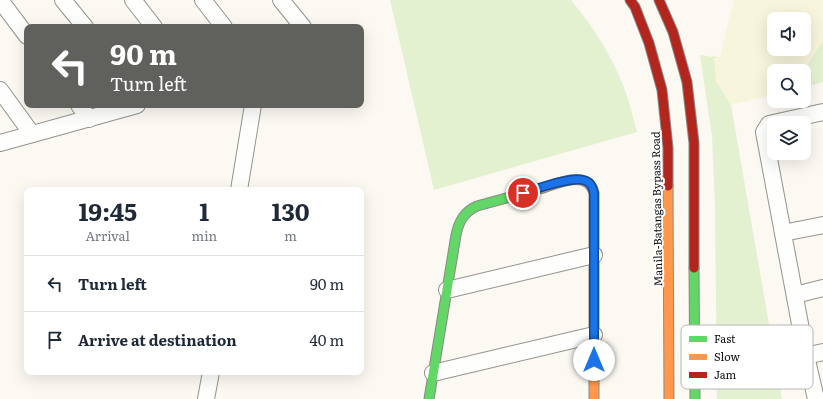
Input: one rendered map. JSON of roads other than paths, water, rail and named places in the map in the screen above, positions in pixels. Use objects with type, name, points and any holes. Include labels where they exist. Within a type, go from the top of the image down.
[{"type":"main road","name":"Manila-Batangas Bypass Road","points":[[630,0],[635,7],[649,43],[662,90],[668,148],[670,399]]},
{"type":"main road","points":[[659,0],[672,32],[687,82],[694,143],[695,325]]},
{"type":"main road","points":[[429,399],[457,231],[460,221],[466,212],[471,208],[574,179],[586,181],[593,188],[594,193],[594,399]]},
{"type":"main road","points":[[695,389],[695,399]]},
{"type":"street","points":[[0,0],[24,32]]},
{"type":"street","points":[[63,0],[83,24]]},
{"type":"street","points":[[133,0],[152,24]]},
{"type":"street","points":[[203,0],[222,24]]},
{"type":"street","points":[[281,0],[301,24]]},
{"type":"street","points":[[0,90],[32,134]]},
{"type":"street","points":[[81,108],[89,119]]},
{"type":"street","points":[[0,143],[128,108]]},
{"type":"street","points":[[240,187],[253,108]]},
{"type":"street","points":[[800,325],[764,132],[769,124],[823,112]]},
{"type":"street","points":[[783,233],[823,225]]},
{"type":"street","points":[[447,290],[594,256]]},
{"type":"street","points":[[795,295],[823,288]]},
{"type":"street","points":[[433,373],[594,335]]},
{"type":"street","points":[[813,354],[823,352]]},
{"type":"street","points":[[206,399],[210,375]]},
{"type":"street","points":[[813,386],[816,399]]}]
